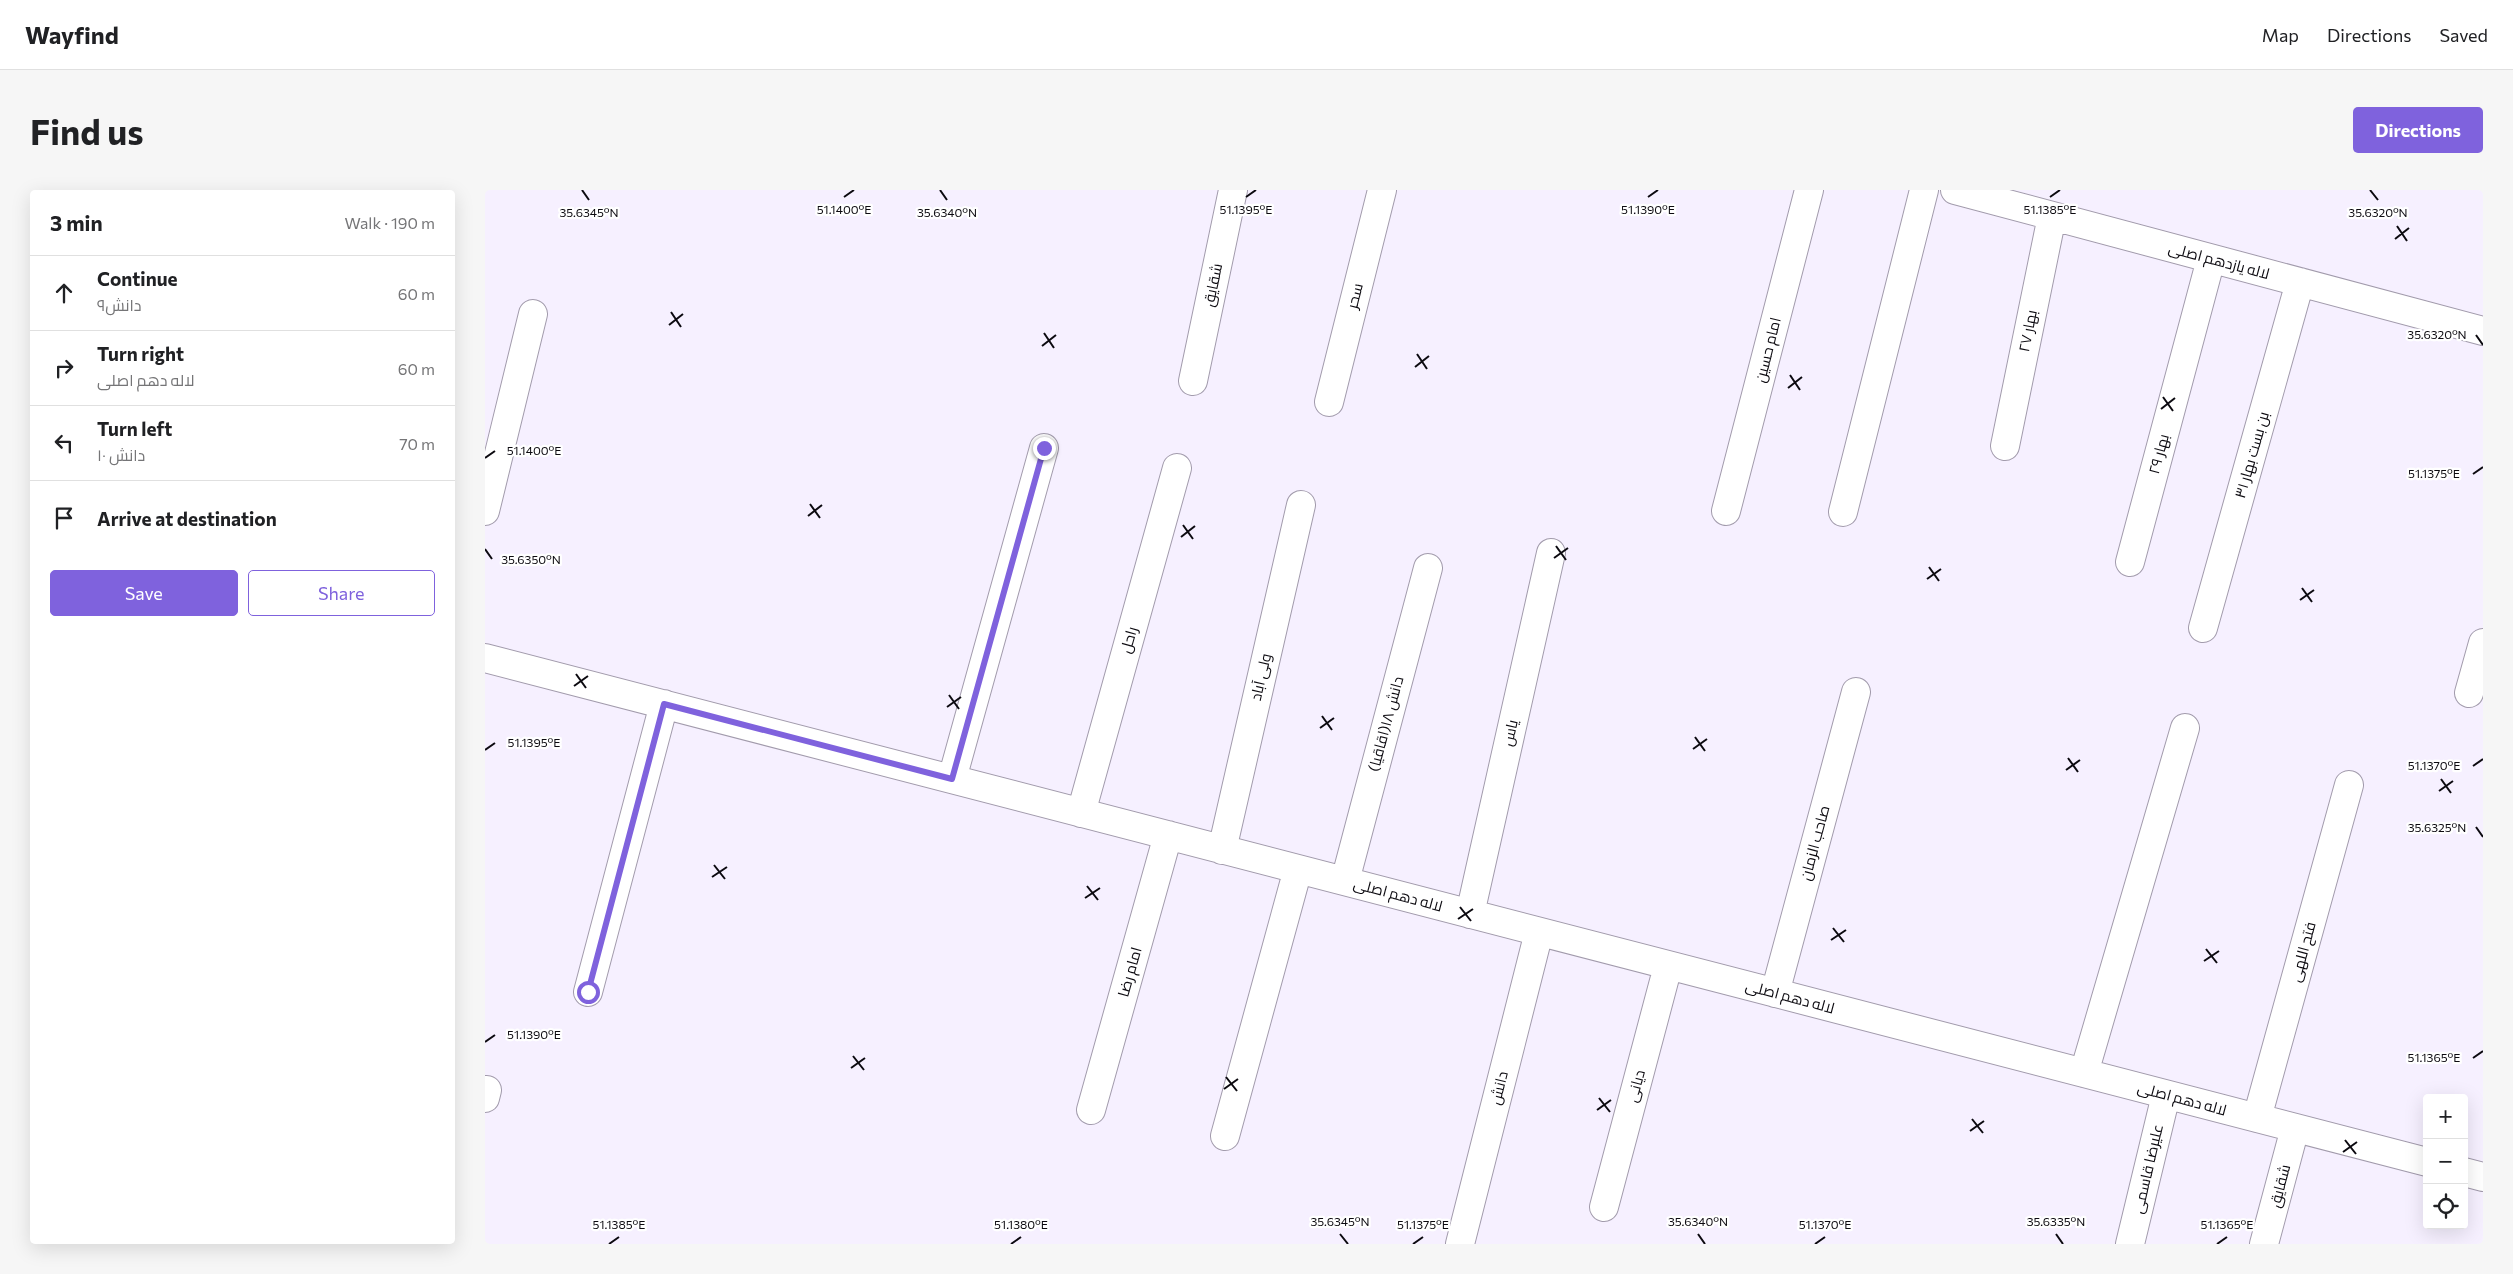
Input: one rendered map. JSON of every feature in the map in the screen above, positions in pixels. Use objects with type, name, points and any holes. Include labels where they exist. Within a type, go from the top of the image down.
[{"type":"street","name":"شقایق","points":[[1193,380],[1233,190]]},
{"type":"street","name":"سحر","points":[[1329,402],[1382,190]]},
{"type":"street","name":"امام حسین","points":[[1726,511],[1809,190]]},
{"type":"street","points":[[1843,512],[1925,190]]},
{"type":"street","name":"لاله یازدهم اصلی","points":[[1955,190],[2483,331]]},
{"type":"street","name":"بهار ۲۷","points":[[2005,446],[2052,216]]},
{"type":"street","name":"بهار ۲۹","points":[[2130,562],[2211,259]]},
{"type":"street","name":"بن بست بهار ٣١","points":[[2203,628],[2300,282]]},
{"type":"street","points":[[485,511],[533,314]]},
{"type":"street","points":[[952,779],[1044,448]]},
{"type":"street","name":"راحل","points":[[1081,813],[1177,468]]},
{"type":"street","name":"ولی آباد","points":[[1222,850],[1301,505]]},
{"type":"street","name":"یاس","points":[[1470,914],[1551,553]]},
{"type":"street","name":"دانش ۱۸(اقاقیا)","points":[[1345,881],[1428,568]]},
{"type":"street","points":[[2469,693],[2483,643]]},
{"type":"street","name":"لاله دهم اصلی","points":[[485,658],[2423,1161]]},
{"type":"street","name":"صاحب الزمان","points":[[1775,993],[1856,692]]},
{"type":"street","points":[[588,992],[664,704]]},
{"type":"street","points":[[2084,1073],[2185,728]]},
{"type":"street","name":"فتح اللهی","points":[[2257,1118],[2349,785]]},
{"type":"street","name":"امام رضا","points":[[1091,1110],[1168,835]]},
{"type":"street","points":[[1225,1136],[1298,869]]},
{"type":"street","name":"دانش","points":[[1460,1244],[1539,932]]},
{"type":"street","name":"دیانی","points":[[1603,1207],[1668,966]]},
{"type":"street","name":"علیرضا قاسمی","points":[[2131,1244],[2165,1094]]},
{"type":"street","name":"شقایق","points":[[2264,1244],[2295,1128]]},
{"type":"route","points":[[588,992],[664,704],[952,779],[1044,448]]}]
